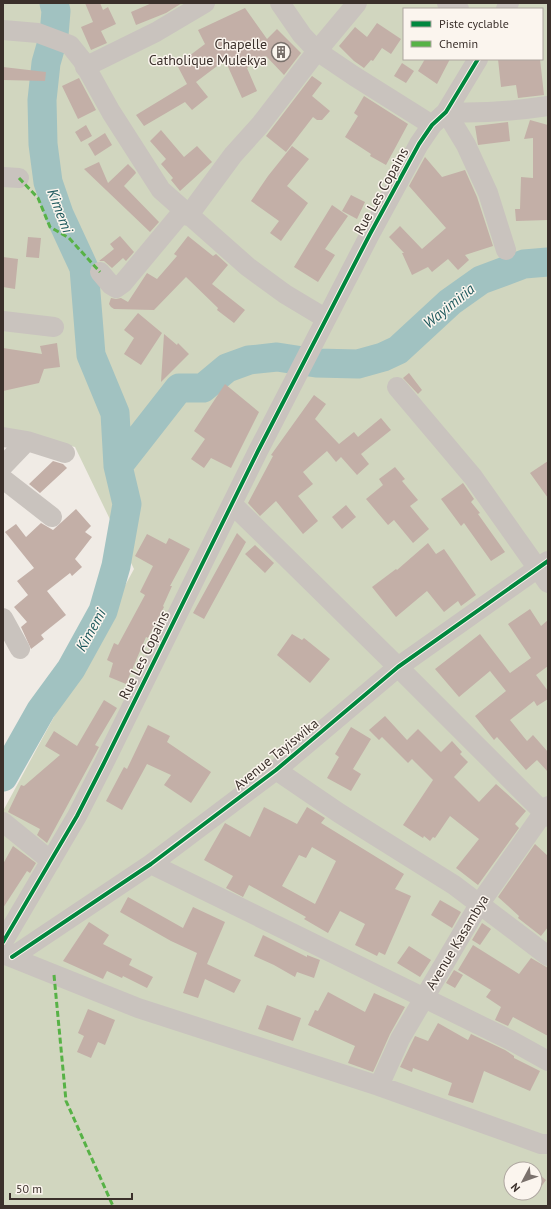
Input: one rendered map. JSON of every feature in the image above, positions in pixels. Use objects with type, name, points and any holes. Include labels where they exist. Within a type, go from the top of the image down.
[{"type":"street","points":[[85,67],[156,32],[205,3]]},
{"type":"street","points":[[280,3],[302,35],[317,50],[354,76],[439,118],[466,145],[488,193],[506,250]]},
{"type":"street","points":[[100,272],[111,285],[116,288],[123,283],[186,213],[232,155],[260,125],[317,50],[357,3]]},
{"type":"street","points":[[447,3],[457,8]]},
{"type":"street","points":[[3,30],[38,33],[70,45],[161,190],[248,267],[284,294],[325,318]]},
{"type":"street","name":"Rue Les Copains","points":[[6,951],[51,860],[103,765],[232,504],[315,341],[325,318],[419,144],[439,118],[477,60]]},
{"type":"street","points":[[439,118],[515,111],[548,106]]},
{"type":"street","points":[[3,321],[54,327]]},
{"type":"street","points":[[397,388],[474,477],[545,570]]},
{"type":"street","points":[[3,437],[27,441],[65,454]]},
{"type":"street","points":[[3,466],[27,441]]},
{"type":"street","points":[[3,479],[52,517]]},
{"type":"street","points":[[232,504],[546,812]]},
{"type":"street","name":"Avenue Tayiswika","points":[[6,951],[151,864],[276,770],[398,667],[545,570]]},
{"type":"street","points":[[3,618],[20,649]]},
{"type":"street","points":[[276,770],[339,813],[454,885],[480,903],[548,956]]},
{"type":"street","name":"Avenue Kasambya","points":[[379,1086],[400,1039],[480,903],[546,812]]},
{"type":"street","points":[[3,822],[51,860]]},
{"type":"street","points":[[151,864],[510,1040],[548,1061]]},
{"type":"street","points":[[6,951],[138,1008],[379,1086],[542,1144],[548,1144]]},
{"type":"green space","points":[[3,3],[548,3],[548,1206],[3,1206],[3,811],[134,569],[75,447],[3,429]]},
{"type":"building","points":[[85,3],[100,3],[103,10],[108,7],[116,24],[101,31],[107,43],[91,50],[81,27],[93,22]]},
{"type":"building","points":[[152,3],[182,3],[166,13],[136,25],[131,12]]},
{"type":"building","points":[[245,8],[267,39],[277,29],[301,53],[284,75],[266,56],[247,68],[257,91],[242,98],[225,60],[196,82],[208,97],[192,110],[185,102],[144,126],[136,115],[187,84],[177,65],[205,44],[198,30]]},
{"type":"building","points":[[377,23],[401,39],[391,54],[382,48],[373,61],[371,60],[364,68],[354,61],[339,46],[355,27],[367,37]]},
{"type":"building","points":[[424,60],[449,60],[437,84],[418,71]]},
{"type":"building","points":[[498,60],[540,60],[544,95],[518,98],[516,85],[501,87]]},
{"type":"building","points":[[402,63],[414,71],[406,83],[394,76]]},
{"type":"building","points":[[3,67],[46,72],[45,81],[3,80]]},
{"type":"building","points":[[312,76],[322,83],[312,96],[330,111],[322,120],[317,120],[313,117],[286,152],[266,136]]},
{"type":"building","points":[[79,78],[96,110],[78,119],[62,86]]},
{"type":"building","points":[[364,96],[408,124],[386,165],[370,156],[371,154],[345,137],[358,116],[354,113]]},
{"type":"building","points":[[530,120],[548,125],[548,220],[516,221],[515,209],[520,209],[521,177],[533,178],[533,138],[524,139]]},
{"type":"building","points":[[508,122],[510,141],[478,145],[475,126]]},
{"type":"building","points":[[86,125],[92,136],[81,142],[75,132]]},
{"type":"building","points":[[161,130],[184,157],[197,146],[212,162],[180,191],[171,180],[173,178],[161,164],[166,159],[150,141]]},
{"type":"building","points":[[105,133],[112,145],[95,156],[88,144]]},
{"type":"building","points":[[292,146],[309,159],[287,186],[308,203],[281,241],[270,233],[279,221],[251,201],[268,176]]},
{"type":"building","points":[[425,157],[442,177],[465,170],[477,197],[493,246],[465,255],[469,260],[458,270],[448,259],[432,272],[428,267],[412,275],[402,253],[404,253],[389,237],[400,226],[422,249],[446,228],[409,186]]},
{"type":"building","points":[[99,162],[108,183],[128,164],[135,171],[136,173],[124,186],[159,222],[150,232],[84,169]]},
{"type":"building","points":[[351,195],[365,202],[357,219],[342,211]]},
{"type":"building","points":[[332,205],[348,216],[325,249],[335,255],[318,282],[294,267]]},
{"type":"building","points":[[120,236],[134,252],[126,261],[123,258],[112,268],[104,261],[99,261],[114,249],[110,244]]},
{"type":"building","points":[[188,236],[213,256],[216,254],[228,265],[212,284],[245,310],[234,323],[217,310],[218,308],[186,277],[154,310],[114,309],[111,307],[109,304],[111,298],[121,298],[128,302],[147,273],[157,279],[177,256],[174,254]]},
{"type":"building","points":[[28,237],[41,238],[39,258],[26,257]]},
{"type":"building","points":[[3,257],[18,259],[15,289],[3,287]]},
{"type":"building","points":[[138,313],[162,333],[141,365],[124,354],[134,338],[124,330]]},
{"type":"building","points":[[164,334],[177,345],[178,343],[189,354],[161,382]]},
{"type":"building","points":[[57,343],[60,367],[44,369],[39,383],[3,391],[3,348],[42,354],[40,346]]},
{"type":"building","points":[[409,373],[422,390],[418,394],[403,378]]},
{"type":"building","points":[[225,384],[259,412],[231,468],[211,458],[204,468],[191,459],[205,439],[194,431]]},
{"type":"building","points":[[314,395],[326,404],[315,419],[339,444],[354,432],[358,437],[381,418],[391,430],[361,454],[369,464],[357,475],[341,457],[336,462],[327,451],[303,472],[313,484],[298,496],[318,521],[303,534],[276,501],[260,516],[248,503],[273,456],[271,455]]},
{"type":"building","points":[[53,461],[63,464],[67,468],[40,493],[29,484]]},
{"type":"building","points":[[548,461],[548,498],[530,473]]},
{"type":"building","points":[[395,467],[405,479],[402,481],[418,500],[410,506],[429,529],[413,543],[394,520],[388,525],[366,499],[383,485],[379,479]]},
{"type":"building","points":[[463,483],[474,499],[471,502],[480,513],[478,514],[505,552],[491,561],[464,523],[461,526],[441,499]]},
{"type":"building","points":[[346,505],[356,517],[342,529],[332,517]]},
{"type":"building","points":[[76,509],[91,526],[85,532],[92,537],[75,559],[82,567],[72,576],[70,573],[47,591],[66,615],[41,635],[44,639],[31,649],[21,627],[27,622],[14,607],[28,595],[17,581],[34,568],[5,532],[16,524],[26,537],[41,523],[53,530]]},
{"type":"building","points":[[237,533],[246,542],[204,619],[193,613]]},
{"type":"building","points":[[147,534],[166,544],[169,538],[190,549],[170,586],[172,586],[163,606],[164,607],[148,638],[146,637],[126,684],[109,677],[113,663],[107,660],[114,643],[118,645],[145,595],[140,592],[153,566],[135,556]]},
{"type":"building","points":[[428,543],[436,554],[444,549],[476,595],[461,606],[458,601],[444,612],[427,591],[396,617],[372,587],[396,569],[397,570]]},
{"type":"building","points":[[255,545],[274,563],[265,573],[245,554]]},
{"type":"building","points":[[530,609],[541,626],[548,620],[548,666],[536,675],[548,691],[548,699],[537,706],[534,701],[510,720],[527,741],[533,735],[548,752],[548,772],[537,760],[526,770],[497,737],[494,740],[475,716],[506,691],[490,671],[459,697],[435,669],[480,634],[510,673],[531,658],[508,624]]},
{"type":"building","points":[[292,634],[302,640],[304,638],[330,659],[310,683],[277,655]]},
{"type":"building","points":[[104,700],[117,708],[95,745],[99,747],[47,843],[37,835],[40,829],[8,812],[21,785],[24,786],[60,755],[45,746],[54,731],[77,746]]},
{"type":"building","points":[[385,716],[407,740],[418,729],[441,752],[452,741],[462,752],[460,754],[468,762],[454,777],[479,802],[496,784],[526,811],[515,824],[519,828],[478,885],[456,868],[479,839],[450,816],[435,838],[433,837],[430,841],[424,836],[423,838],[403,825],[433,780],[412,759],[408,763],[382,737],[379,740],[369,730]]},
{"type":"building","points":[[148,725],[170,736],[167,742],[211,772],[191,803],[164,785],[171,775],[147,764],[122,810],[106,801],[124,767],[127,769]]},
{"type":"building","points":[[351,727],[371,739],[353,769],[361,774],[351,791],[327,778],[339,757],[335,754]]},
{"type":"building","points":[[264,807],[297,824],[307,807],[325,818],[321,823],[404,874],[395,889],[411,896],[385,955],[379,952],[377,956],[355,945],[365,924],[340,911],[328,933],[304,919],[306,917],[249,885],[243,897],[226,888],[233,876],[204,860],[225,823],[250,837]],"holes":[[[312,847],[336,861],[315,904],[282,886],[299,855],[306,858]]]},
{"type":"building","points":[[535,844],[548,856],[548,927],[541,936],[518,918],[519,916],[498,897]]},
{"type":"building","points":[[13,846],[36,863],[30,873],[27,871],[3,908],[3,864]]},
{"type":"building","points":[[128,897],[183,928],[193,907],[225,922],[207,964],[241,980],[234,993],[205,979],[198,998],[183,993],[197,953],[171,941],[120,912]]},
{"type":"building","points":[[440,900],[461,912],[452,928],[431,915]]},
{"type":"building","points":[[89,922],[109,935],[103,944],[132,959],[129,965],[153,977],[147,988],[123,976],[122,978],[107,971],[103,979],[63,961]]},
{"type":"building","points":[[482,923],[491,929],[480,945],[472,940]]},
{"type":"building","points":[[263,935],[307,957],[307,955],[320,960],[314,978],[297,972],[295,977],[254,956]]},
{"type":"building","points":[[473,945],[519,974],[531,958],[548,968],[548,1036],[513,1017],[508,1026],[495,1020],[501,1007],[486,997],[491,990],[458,970]]},
{"type":"building","points":[[409,946],[431,960],[420,977],[397,963]]},
{"type":"building","points":[[454,970],[463,975],[455,988],[446,983]]},
{"type":"building","points":[[328,992],[365,1012],[374,993],[405,1007],[390,1034],[373,1072],[348,1063],[355,1046],[308,1025],[315,1010],[318,1011]]},
{"type":"building","points":[[267,1005],[301,1018],[293,1041],[258,1029]]},
{"type":"building","points":[[88,1009],[115,1020],[105,1045],[98,1042],[91,1058],[77,1052],[84,1036],[78,1033]]},
{"type":"building","points":[[438,1023],[468,1040],[471,1034],[505,1050],[514,1056],[514,1058],[540,1071],[530,1091],[484,1071],[473,1103],[448,1095],[452,1083],[413,1068],[412,1072],[400,1067],[415,1036],[428,1041]]},
{"type":"waterway","name":"Kimemi","points":[[3,777],[41,710],[71,669],[103,611],[116,566],[127,504],[118,466],[115,413],[91,355],[84,268],[59,214],[48,182],[43,144],[42,100],[46,63],[54,35],[56,11],[54,3]]},
{"type":"waterway","name":"Wayimiria","points":[[118,466],[179,388],[203,388],[227,368],[249,360],[277,357],[316,363],[358,364],[383,357],[398,350],[450,302],[481,280],[524,264],[548,262]]},
{"type":"marked path","points":[[19,178],[38,198],[50,227],[69,238],[100,272]]},
{"type":"marked path","points":[[54,975],[66,1101],[113,1206]]},
{"type":"cycle path","points":[[3,942],[77,816],[258,451],[370,234],[419,144],[432,125],[446,112],[477,60]]},
{"type":"cycle path","points":[[12,957],[151,864],[276,770],[398,667],[548,561]]},
{"type":"place","name":"Chapelle Catholique Mulekya","points":[[281,52]]}]
